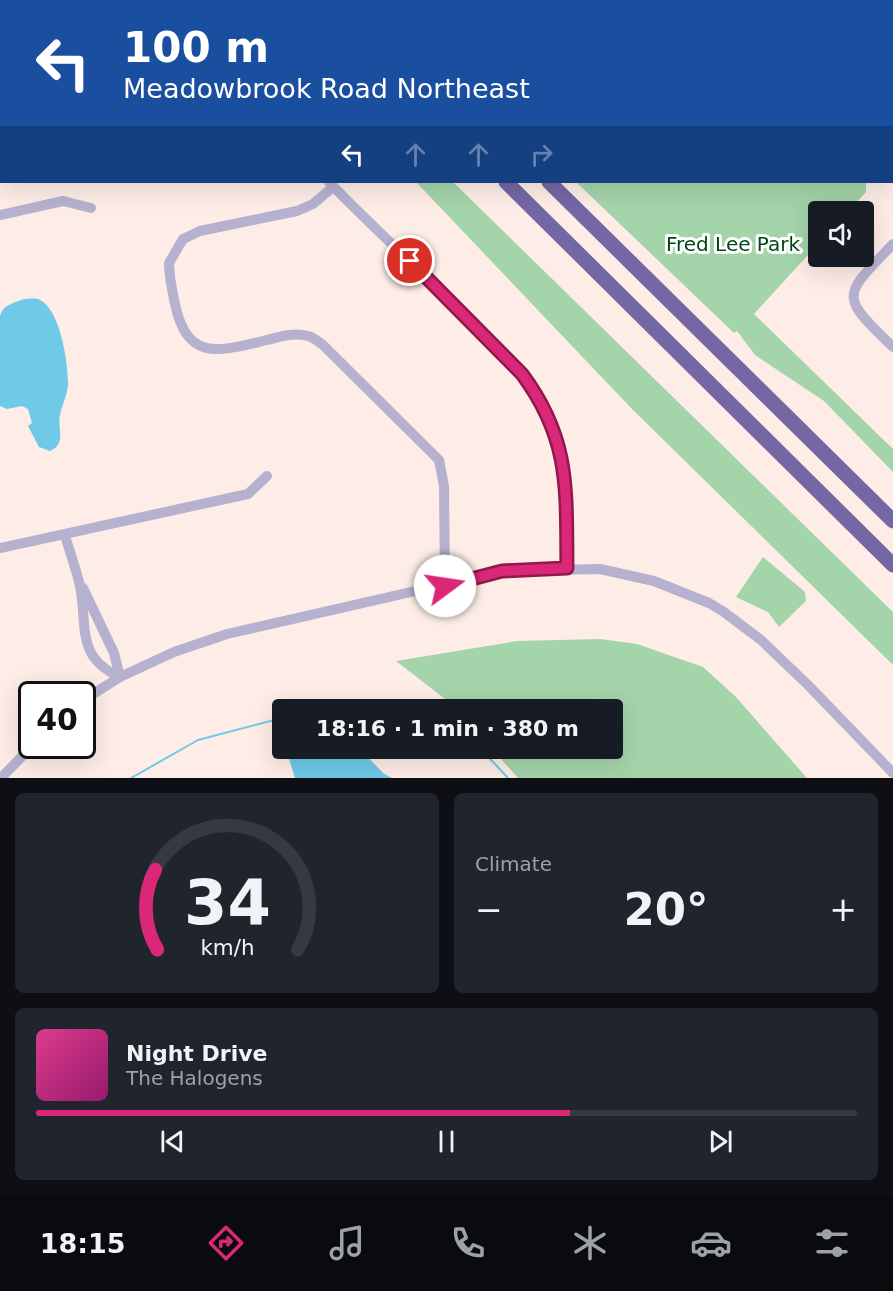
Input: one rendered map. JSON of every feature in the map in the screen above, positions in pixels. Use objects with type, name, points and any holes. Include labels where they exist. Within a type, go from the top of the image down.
[{"type":"highway","points":[[507,183],[893,565]]},
{"type":"highway","points":[[550,183],[893,521]]},
{"type":"street","points":[[445,586],[444,486],[439,460],[323,345],[309,336],[290,335],[224,350],[206,348],[191,342],[182,330],[176,311],[169,263],[183,239],[200,231],[297,211],[313,204],[331,184],[456,305],[522,374],[537,394],[554,428],[566,479],[567,568]]},
{"type":"street","points":[[0,215],[63,201],[91,208]]},
{"type":"street","points":[[893,244],[858,281],[853,296],[857,312],[893,347]]},
{"type":"street","points":[[0,548],[65,536],[248,494],[267,476]]},
{"type":"street","points":[[65,536],[80,586],[90,652],[103,669],[120,677]]},
{"type":"street","points":[[96,692],[120,677],[174,652],[227,634],[445,586],[502,571],[600,569],[654,581],[709,603],[724,612],[761,640],[893,773]]},
{"type":"street","points":[[80,586],[114,653],[120,677]]},
{"type":"street","points":[[2,771],[18,758]]},
{"type":"green space","points":[[417,183],[454,183],[893,612],[893,665],[632,409]]},
{"type":"green space","name":"Fred Lee Park","points":[[577,183],[866,183],[866,192],[857,201],[808,201],[808,255],[754,314],[893,449],[893,472],[824,401],[755,355],[737,331],[734,333]]},
{"type":"green space","points":[[763,557],[805,592],[806,601],[779,627],[768,612],[736,597]]},
{"type":"green space","points":[[600,639],[637,644],[703,667],[736,697],[807,778],[518,778],[501,759],[623,759],[623,699],[445,699],[396,661],[517,641]]},
{"type":"water","points":[[24,299],[38,299],[46,304],[57,324],[64,349],[68,387],[59,420],[60,440],[50,451],[39,447],[28,426],[32,423],[28,409],[22,406],[7,409],[0,406],[0,316],[6,307]]},
{"type":"water","points":[[289,759],[370,759],[383,773],[392,778],[295,778]]},
{"type":"waterway","points":[[131,778],[198,740],[272,721]]},
{"type":"waterway","points":[[490,759],[508,778]]},
{"type":"route","points":[[410,261],[522,374],[537,394],[554,428],[566,479],[567,568],[502,571],[445,586]]}]
